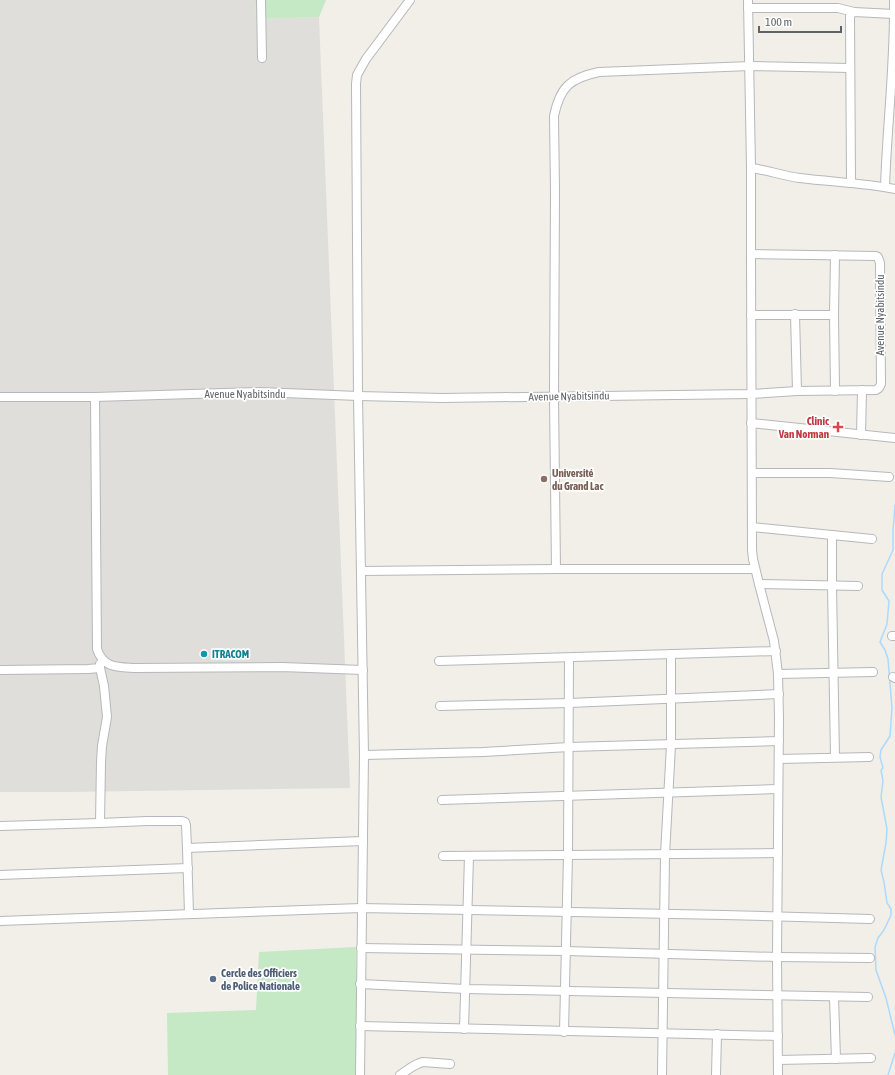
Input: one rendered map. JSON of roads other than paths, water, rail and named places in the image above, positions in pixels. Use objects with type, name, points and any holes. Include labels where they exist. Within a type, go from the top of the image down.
[{"type":"street","points":[[261,0],[262,58]]},
{"type":"street","points":[[360,1075],[364,687],[358,396],[356,78],[366,59],[410,0]]},
{"type":"street","points":[[885,187],[886,149],[893,69],[894,0]]},
{"type":"street","points":[[778,1075],[777,957],[779,694],[776,651],[755,569],[752,550],[751,168],[748,4],[838,8],[854,12],[894,14]]},
{"type":"street","points":[[851,183],[850,16],[854,12]]},
{"type":"street","points":[[556,569],[554,396],[554,116],[556,104],[560,95],[567,86],[577,78],[599,72],[750,66],[850,68]]},
{"type":"street","points":[[751,168],[798,178],[895,189]]},
{"type":"street","name":"Avenue Nyabitsindu","points":[[0,397],[95,397],[260,392],[442,398],[751,394],[797,391],[876,390],[879,388],[881,384],[880,259],[876,256],[751,254]]},
{"type":"street","points":[[835,256],[835,391]]},
{"type":"street","points":[[795,314],[797,391]]},
{"type":"street","points":[[751,315],[834,315]]},
{"type":"street","points":[[861,435],[862,390]]},
{"type":"street","points":[[95,397],[97,649],[100,657],[105,663],[111,666],[134,668],[282,667],[363,670]]},
{"type":"street","points":[[751,423],[893,438]]},
{"type":"street","points":[[752,473],[830,474],[889,477]]},
{"type":"street","points":[[752,527],[872,539]]},
{"type":"street","points":[[832,535],[835,757]]},
{"type":"street","points":[[361,571],[755,569]]},
{"type":"street","points":[[759,584],[858,586]]},
{"type":"street","points":[[439,661],[776,651]]},
{"type":"street","points":[[662,1075],[664,1033],[665,855],[671,745],[671,654]]},
{"type":"street","points":[[100,657],[100,668],[104,686],[107,717],[102,746],[100,824]]},
{"type":"street","points":[[564,1032],[569,797],[569,658]]},
{"type":"street","points":[[0,670],[100,668]]},
{"type":"street","points":[[778,674],[873,672]]},
{"type":"street","points":[[440,706],[569,703],[779,694]]},
{"type":"street","points":[[364,755],[495,752],[569,747],[779,741]]},
{"type":"street","points":[[779,759],[869,757]]},
{"type":"street","points":[[442,800],[778,789]]},
{"type":"street","points":[[0,826],[100,824],[147,821],[185,822],[189,914]]},
{"type":"street","points":[[187,848],[362,841]]},
{"type":"street","points":[[443,856],[778,853]]},
{"type":"street","points":[[464,1029],[469,856]]},
{"type":"street","points":[[0,875],[188,868]]},
{"type":"street","points":[[0,921],[361,908],[870,919]]},
{"type":"street","points":[[361,948],[870,958]]},
{"type":"street","points":[[360,984],[466,990],[868,997]]},
{"type":"street","points":[[834,997],[836,1059]]},
{"type":"street","points":[[360,1026],[778,1036]]},
{"type":"street","points":[[716,1075],[717,1034]]},
{"type":"street","points":[[778,1060],[871,1058]]},
{"type":"street","points":[[400,1075],[415,1064],[423,1062],[450,1064]]},
{"type":"waterway","points":[[895,505],[893,550],[882,574],[882,590],[889,601],[887,624],[880,642],[888,659],[892,708],[890,736],[881,750],[880,757],[883,768],[881,770],[883,781],[881,797],[887,829],[881,870],[887,903],[891,909],[891,915],[884,930],[878,938],[875,947],[876,970],[886,998],[895,1035]]},
{"type":"waterway","points":[[888,1075],[895,1053]]},
{"type":"place","name":"Clinic Van Norman","points":[[838,427]]},
{"type":"place","name":"Université du Grand Lac","points":[[544,479]]},
{"type":"place","name":"ITRACOM","points":[[204,654]]},
{"type":"place","name":"Cercle des Officiers de Police Nationale","points":[[213,979]]}]
